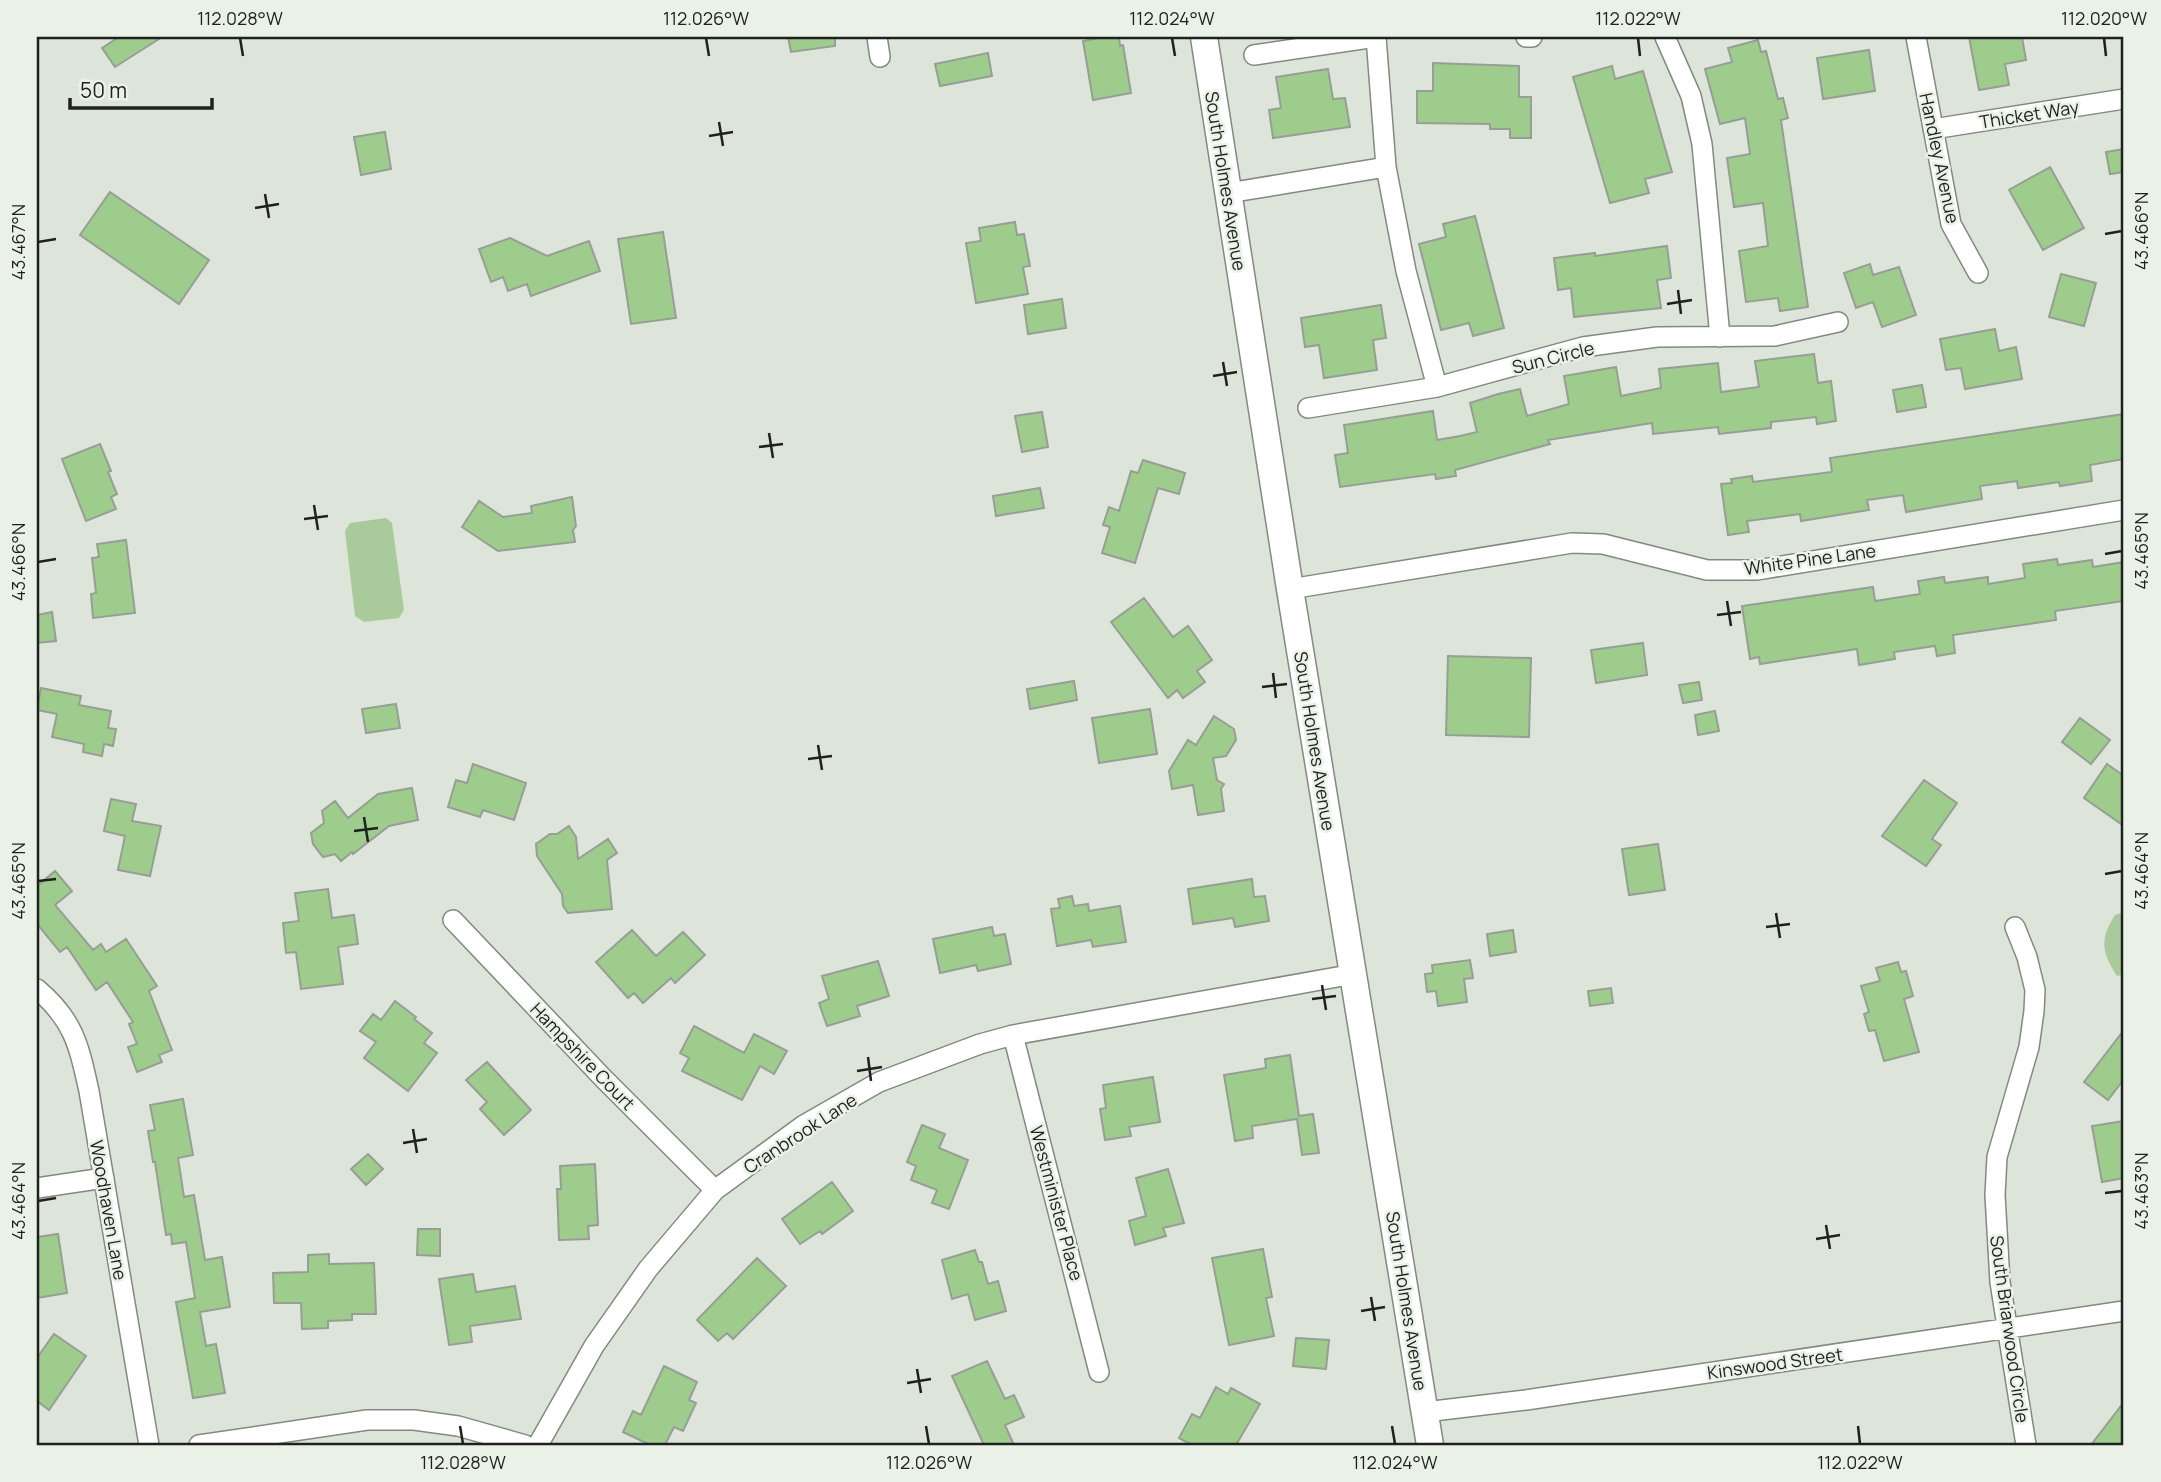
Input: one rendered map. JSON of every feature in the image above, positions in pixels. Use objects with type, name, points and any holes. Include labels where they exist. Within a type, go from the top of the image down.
[{"type":"street","points":[[877,37],[880,57]]},
{"type":"street","name":"South Holmes Avenue","points":[[1204,37],[1290,589],[1430,1445]]},
{"type":"street","points":[[1254,55],[1376,37],[1386,167],[1406,271],[1437,387]]},
{"type":"street","points":[[1665,37],[1691,96],[1702,144],[1720,337]]},
{"type":"street","name":"Handley Avenue","points":[[1916,37],[1951,224],[1978,274]]},
{"type":"street","name":"Thicket Way","points":[[1933,129],[2124,99]]},
{"type":"street","points":[[1228,193],[1386,167]]},
{"type":"street","name":"Sun Circle","points":[[1308,408],[1437,387],[1583,347],[1657,338],[1775,336],[1838,322]]},
{"type":"street","name":"White Pine Lane","points":[[1290,589],[1572,543],[1603,544],[1707,570],[1757,570],[2124,510]]},
{"type":"street","name":"Hampshire Court","points":[[453,920],[603,1078],[715,1190]]},
{"type":"street","name":"South Briarwood Circle","points":[[2015,927],[2027,957],[2035,990],[2034,1011],[2029,1047],[1997,1157],[1995,1195],[2000,1282],[2026,1445]]},
{"type":"street","name":"Cranbrook Lane","points":[[537,1445],[594,1346],[648,1269],[715,1190],[804,1125],[879,1082],[980,1044],[1013,1035],[1354,974]]},
{"type":"street","name":"Woodhaven Lane","points":[[37,989],[69,1024],[78,1043],[89,1091],[149,1445]]},
{"type":"street","name":"Westminister Place","points":[[1013,1035],[1099,1372]]},
{"type":"street","points":[[37,1188],[104,1178]]},
{"type":"street","name":"Kinswood Street","points":[[1425,1412],[1526,1400],[2124,1311]]},
{"type":"street","points":[[199,1445],[367,1420],[414,1420],[458,1426],[525,1445]]},
{"type":"green space","points":[[386,518],[392,523],[404,610],[399,618],[364,622],[355,616],[345,531],[350,523]]},
{"type":"green space","points":[[2124,912],[2124,974],[2117,976],[2104,946],[2106,932],[2115,915]]},
{"type":"building","points":[[119,37],[162,37],[115,67],[102,48]]},
{"type":"building","points":[[788,37],[835,37],[835,46],[791,52]]},
{"type":"building","points":[[1119,37],[1120,46],[1123,45],[1131,93],[1093,100],[1083,41]]},
{"type":"building","points":[[1969,37],[2022,37],[2026,60],[2005,64],[2009,85],[1979,90]]},
{"type":"building","points":[[1758,40],[1761,52],[1766,51],[1778,99],[1783,98],[1788,118],[1781,120],[1808,307],[1780,311],[1778,298],[1746,302],[1739,251],[1768,246],[1763,203],[1734,207],[1727,158],[1750,154],[1745,118],[1720,124],[1705,69],[1732,62],[1728,48]]},
{"type":"building","points":[[1869,50],[1875,91],[1823,99],[1817,58]]},
{"type":"building","points":[[988,53],[992,76],[940,86],[935,64]]},
{"type":"building","points":[[1433,63],[1519,66],[1519,97],[1531,97],[1531,138],[1510,138],[1510,129],[1490,129],[1490,124],[1417,123],[1417,91],[1433,91]]},
{"type":"building","points":[[1612,66],[1615,79],[1643,71],[1672,172],[1645,179],[1649,193],[1610,203],[1573,77]]},
{"type":"building","points":[[1328,69],[1333,99],[1345,98],[1350,127],[1273,138],[1269,110],[1281,108],[1276,77]]},
{"type":"building","points":[[385,132],[391,169],[361,175],[354,137]]},
{"type":"building","points":[[2124,149],[2124,172],[2110,174],[2106,152]]},
{"type":"building","points":[[2050,167],[2084,228],[2043,250],[2009,190]]},
{"type":"building","points":[[110,192],[209,260],[179,304],[80,235]]},
{"type":"building","points":[[1475,216],[1504,328],[1473,336],[1469,323],[1441,330],[1419,244],[1446,237],[1443,224]]},
{"type":"building","points":[[1015,222],[1017,235],[1024,234],[1030,266],[1023,267],[1028,294],[976,303],[966,243],[981,241],[979,228]]},
{"type":"building","points":[[663,232],[676,318],[631,324],[618,239]]},
{"type":"building","points":[[510,238],[547,256],[589,241],[600,271],[531,296],[527,284],[508,291],[503,277],[491,282],[479,249]]},
{"type":"building","points":[[1667,246],[1671,278],[1657,280],[1661,308],[1574,317],[1571,288],[1558,290],[1554,258],[1595,253],[1595,256]]},
{"type":"building","points":[[1870,264],[1873,275],[1899,267],[1916,315],[1882,327],[1873,302],[1856,308],[1844,273]]},
{"type":"building","points":[[2061,274],[2096,283],[2084,326],[2049,317]]},
{"type":"building","points":[[1062,299],[1066,328],[1028,334],[1024,305]]},
{"type":"building","points":[[1381,305],[1386,338],[1373,340],[1377,370],[1324,378],[1319,345],[1305,347],[1301,318]]},
{"type":"building","points":[[1995,329],[1999,351],[2016,347],[2022,379],[1965,389],[1961,368],[1946,370],[1940,339]]},
{"type":"building","points":[[1814,354],[1818,383],[1831,381],[1836,421],[1817,424],[1816,417],[1771,422],[1771,428],[1719,434],[1718,427],[1653,434],[1652,423],[1548,440],[1550,444],[1455,470],[1456,476],[1436,479],[1435,474],[1340,487],[1335,455],[1348,453],[1344,425],[1433,411],[1437,440],[1477,432],[1470,403],[1498,394],[1520,389],[1527,416],[1569,404],[1564,376],[1616,367],[1621,396],[1661,388],[1659,369],[1718,363],[1721,392],[1759,387],[1755,361]]},
{"type":"building","points":[[1922,385],[1926,407],[1897,412],[1893,390]]},
{"type":"building","points":[[1042,412],[1048,447],[1022,452],[1015,416]]},
{"type":"building","points":[[2124,414],[2124,459],[2090,465],[2092,481],[2060,486],[2059,482],[2018,488],[2017,481],[1980,486],[1982,499],[1906,512],[1903,495],[1867,500],[1869,510],[1801,521],[1800,514],[1747,521],[1749,532],[1728,535],[1721,484],[1732,483],[1731,479],[1752,476],[1753,482],[1832,472],[1830,458]]},
{"type":"building","points":[[100,444],[117,494],[111,497],[116,509],[86,521],[62,459]]},
{"type":"building","points":[[1143,460],[1185,473],[1179,494],[1158,488],[1135,563],[1102,553],[1110,527],[1103,525],[1109,507],[1119,511],[1131,471],[1138,473]]},
{"type":"building","points":[[1040,488],[1044,508],[996,516],[993,496]]},
{"type":"building","points":[[572,497],[575,542],[498,551],[462,527],[479,501],[503,517],[532,513],[531,506]]},
{"type":"building","points":[[126,540],[135,613],[93,618],[91,594],[96,593],[92,558],[99,557],[97,544]]},
{"type":"building","points":[[2057,559],[2058,565],[2092,560],[2093,567],[2124,562],[2124,601],[2055,611],[2056,620],[1953,635],[1955,653],[1937,656],[1935,646],[1894,652],[1895,659],[1859,665],[1857,649],[1760,664],[1759,657],[1750,659],[1742,606],[1873,587],[1875,601],[1920,594],[1918,581],[1944,577],[1945,583],[1988,577],[1988,584],[2025,578],[2023,564]]},
{"type":"building","points":[[1144,598],[1173,637],[1188,626],[1212,660],[1197,671],[1205,682],[1183,698],[1177,690],[1168,698],[1111,622]]},
{"type":"building","points":[[52,612],[56,641],[37,643],[37,615]]},
{"type":"building","points":[[1643,643],[1647,675],[1596,683],[1591,650]]},
{"type":"building","points":[[1448,656],[1531,658],[1529,737],[1446,735]]},
{"type":"building","points":[[1074,681],[1077,700],[1030,709],[1027,689]]},
{"type":"building","points":[[1699,682],[1702,700],[1683,703],[1679,685]]},
{"type":"building","points":[[41,688],[81,696],[79,705],[111,711],[108,728],[116,729],[113,746],[104,744],[102,756],[83,752],[84,744],[52,737],[57,714],[37,710]]},
{"type":"building","points":[[396,704],[400,728],[366,733],[362,709]]},
{"type":"building","points":[[1150,709],[1157,754],[1099,763],[1092,718]]},
{"type":"building","points":[[1715,711],[1719,731],[1698,735],[1695,715]]},
{"type":"building","points":[[1214,716],[1234,729],[1236,740],[1226,756],[1213,758],[1217,780],[1224,784],[1221,789],[1224,811],[1198,815],[1193,785],[1172,789],[1169,771],[1188,740],[1196,745]]},
{"type":"building","points":[[2080,718],[2110,740],[2091,764],[2062,742]]},
{"type":"building","points":[[473,764],[526,783],[514,820],[483,810],[480,817],[448,807],[456,780],[467,783]]},
{"type":"building","points":[[2107,764],[2124,776],[2124,826],[2084,798]]},
{"type":"building","points":[[1924,780],[1957,803],[1932,839],[1941,845],[1926,866],[1882,836]]},
{"type":"building","points":[[412,788],[418,820],[389,826],[341,861],[335,854],[323,857],[313,844],[311,833],[324,823],[322,811],[335,801],[348,818],[378,794]]},
{"type":"building","points":[[111,799],[136,804],[132,821],[161,826],[150,876],[118,870],[125,836],[104,831]]},
{"type":"building","points":[[569,826],[576,837],[578,859],[608,839],[617,853],[607,860],[612,909],[568,913],[563,906],[562,894],[537,856],[536,844]]},
{"type":"building","points":[[1658,844],[1665,890],[1629,895],[1622,849]]},
{"type":"building","points":[[55,871],[72,891],[55,905],[93,950],[101,944],[106,952],[126,939],[157,986],[149,991],[172,1050],[159,1055],[162,1062],[137,1072],[128,1047],[137,1044],[129,1024],[133,1022],[107,982],[96,990],[67,947],[60,952],[37,924],[37,886]]},
{"type":"building","points":[[1252,879],[1254,897],[1265,896],[1269,921],[1235,927],[1233,918],[1193,924],[1188,889]]},
{"type":"building","points":[[328,889],[332,918],[354,915],[358,944],[338,947],[343,984],[301,989],[296,952],[286,953],[283,923],[299,921],[295,893]]},
{"type":"building","points":[[1072,896],[1074,906],[1088,904],[1089,911],[1120,906],[1126,942],[1093,947],[1091,940],[1057,946],[1051,909],[1060,908],[1058,899]]},
{"type":"building","points":[[992,927],[994,936],[1005,934],[1011,964],[978,971],[976,965],[940,973],[933,939]]},
{"type":"building","points":[[632,930],[656,956],[683,932],[705,955],[675,983],[671,978],[643,1003],[634,993],[628,998],[596,962]]},
{"type":"building","points":[[1513,930],[1516,952],[1490,956],[1487,934]]},
{"type":"building","points":[[1470,960],[1473,978],[1464,979],[1467,1002],[1438,1006],[1436,991],[1427,992],[1425,974],[1433,973],[1432,965]]},
{"type":"building","points":[[878,961],[889,996],[857,1006],[860,1016],[827,1026],[819,1003],[829,999],[822,976]]},
{"type":"building","points":[[1898,962],[1901,972],[1906,971],[1913,996],[1904,999],[1919,1052],[1884,1061],[1875,1030],[1869,1031],[1864,1014],[1869,1012],[1861,986],[1880,981],[1876,968]]},
{"type":"building","points":[[1611,988],[1613,1003],[1590,1006],[1588,991]]},
{"type":"building","points":[[395,1001],[432,1033],[424,1043],[437,1053],[408,1091],[364,1058],[376,1042],[360,1031],[373,1014],[381,1020]]},
{"type":"building","points":[[694,1026],[744,1053],[754,1034],[787,1051],[774,1074],[760,1066],[742,1100],[682,1071],[689,1058],[680,1053]]},
{"type":"building","points":[[2124,1030],[2124,1079],[2108,1100],[2084,1082]]},
{"type":"building","points":[[1290,1055],[1299,1116],[1313,1114],[1319,1153],[1302,1155],[1297,1119],[1252,1126],[1253,1138],[1235,1141],[1224,1075],[1266,1068],[1265,1059]]},
{"type":"building","points":[[487,1062],[531,1110],[504,1135],[480,1109],[487,1102],[466,1080]]},
{"type":"building","points":[[1153,1077],[1160,1122],[1129,1127],[1131,1136],[1105,1140],[1100,1109],[1106,1108],[1103,1085]]},
{"type":"building","points":[[183,1099],[193,1155],[178,1158],[184,1197],[194,1195],[205,1260],[222,1257],[230,1307],[200,1312],[206,1346],[216,1344],[225,1393],[193,1398],[176,1302],[195,1298],[186,1242],[172,1244],[171,1234],[166,1235],[148,1131],[155,1130],[150,1105]]},
{"type":"building","points":[[2124,1121],[2124,1178],[2102,1182],[2092,1126]]},
{"type":"building","points":[[922,1125],[945,1134],[939,1148],[968,1160],[949,1209],[932,1203],[937,1190],[911,1180],[916,1166],[907,1162]]},
{"type":"building","points":[[368,1154],[383,1169],[366,1185],[351,1169]]},
{"type":"building","points":[[595,1164],[598,1225],[588,1226],[589,1239],[559,1240],[557,1189],[561,1189],[560,1166]]},
{"type":"building","points":[[1168,1169],[1184,1223],[1163,1228],[1166,1236],[1135,1245],[1129,1221],[1146,1216],[1136,1178]]},
{"type":"building","points":[[832,1182],[853,1211],[822,1234],[820,1231],[800,1244],[782,1219]]},
{"type":"building","points":[[418,1229],[440,1229],[440,1256],[417,1255]]},
{"type":"building","points":[[58,1234],[67,1293],[37,1298],[37,1237]]},
{"type":"building","points":[[1263,1249],[1272,1297],[1266,1298],[1274,1336],[1229,1345],[1212,1258]]},
{"type":"building","points":[[975,1250],[979,1262],[982,1262],[988,1284],[998,1281],[1006,1311],[975,1320],[968,1294],[952,1299],[942,1260]]},
{"type":"building","points":[[329,1254],[329,1264],[374,1263],[376,1314],[352,1314],[352,1320],[328,1321],[328,1328],[302,1329],[301,1303],[274,1303],[273,1273],[308,1272],[308,1255]]},
{"type":"building","points":[[757,1258],[786,1286],[733,1339],[727,1333],[718,1341],[697,1320]]},
{"type":"building","points":[[473,1274],[476,1292],[515,1286],[521,1319],[470,1326],[472,1342],[449,1345],[439,1279]]},
{"type":"building","points":[[54,1334],[86,1356],[49,1410],[37,1401],[37,1358]]},
{"type":"building","points":[[1296,1338],[1329,1340],[1326,1369],[1293,1366]]},
{"type":"building","points":[[987,1361],[1005,1399],[1014,1395],[1024,1417],[1005,1425],[1014,1445],[984,1445],[952,1376]]},
{"type":"building","points":[[664,1366],[697,1382],[689,1400],[696,1403],[683,1431],[674,1427],[665,1445],[650,1445],[623,1432],[633,1411],[641,1415]]},
{"type":"building","points":[[1216,1387],[1228,1394],[1231,1388],[1260,1404],[1236,1445],[1192,1445],[1179,1438],[1192,1414],[1200,1418]]},
{"type":"building","points":[[2124,1402],[2124,1445],[2091,1445]]}]
